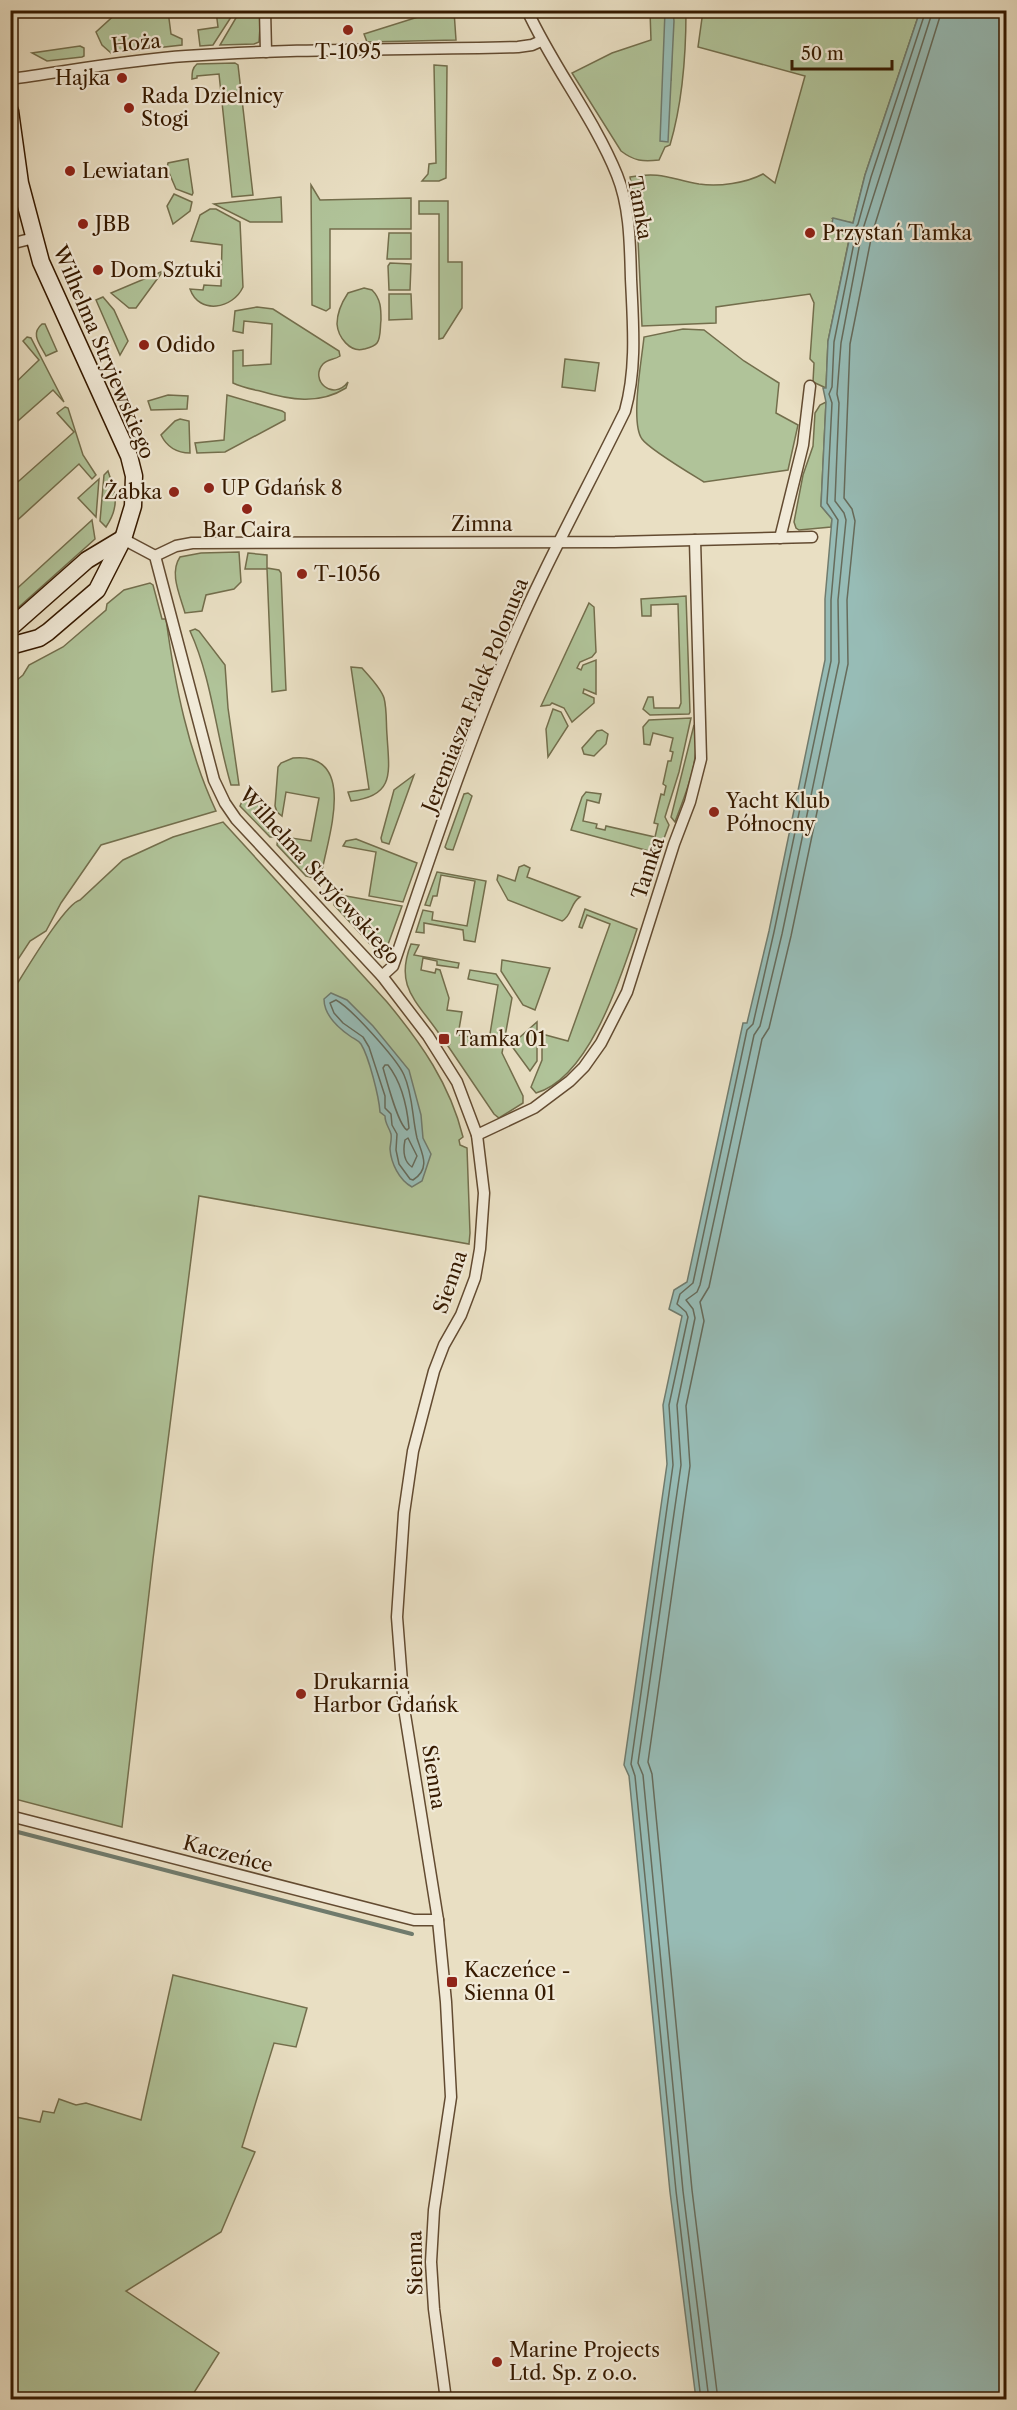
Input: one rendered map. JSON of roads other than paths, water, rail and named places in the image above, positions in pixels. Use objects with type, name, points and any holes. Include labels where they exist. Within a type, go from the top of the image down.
[{"type":"street","points":[[266,10],[266,52]]},
{"type":"street","name":"Tamka","points":[[527,10],[541,41],[606,152],[618,177],[626,209],[630,250],[632,374],[625,411],[615,431]]},
{"type":"street","name":"Hoża","points":[[10,79],[141,60],[266,52],[518,47],[541,41]]},
{"type":"street","name":"Wilhelma Stryjewskiego","points":[[10,111],[20,183],[34,238],[53,292],[129,456],[134,476],[133,506],[123,539],[97,590],[39,638],[10,646]]},
{"type":"street","points":[[10,244],[34,238]]},
{"type":"street","points":[[780,538],[803,445],[810,386]]},
{"type":"street","name":"Jeremiasza Falck Polonusa","points":[[382,976],[393,966],[455,787],[506,655],[615,431]]},
{"type":"street","name":"Zimna","points":[[155,556],[176,546],[192,543],[559,542],[812,537]]},
{"type":"street","points":[[10,628],[87,560],[123,539],[155,556]]},
{"type":"street","name":"Tamka","points":[[477,1135],[534,1108],[570,1081],[584,1067],[601,1043],[627,992],[674,844],[690,802],[701,759],[694,540]]},
{"type":"street","name":"Wilhelma Stryjewskiego","points":[[155,556],[214,780],[225,803],[236,819],[382,976],[428,1036],[457,1082],[477,1135]]},
{"type":"street","name":"Sienna","points":[[446,2400],[434,2309],[431,2262],[434,2210],[451,2097],[446,2002],[438,1920],[399,1670],[397,1617],[404,1513],[420,1420],[444,1345],[461,1314],[475,1278],[480,1249],[484,1193],[477,1135]]},
{"type":"street","name":"Kaczeńce","points":[[10,1816],[414,1920],[438,1920]]},
{"type":"water","points":[[665,11],[673,11],[674,21],[668,142],[660,141]]},
{"type":"water","points":[[920,11],[1006,11],[1006,2399],[696,2399],[670,2192],[629,1776],[624,1765],[667,1464],[663,1405],[682,1316],[669,1309],[674,1290],[687,1282],[743,1023],[747,1023],[769,931],[825,660],[825,599],[832,519],[821,506],[826,402],[823,388],[826,388],[828,341],[850,236],[831,230],[833,218],[853,223],[865,175]]},
{"type":"water","points":[[331,993],[347,1000],[373,1026],[409,1070],[421,1115],[423,1138],[431,1154],[422,1181],[412,1187],[400,1176],[392,1160],[391,1134],[385,1116],[380,1112],[373,1077],[364,1050],[359,1041],[336,1025],[326,1010],[324,999]]},
{"type":"waterway","points":[[10,1830],[412,1934]]},
{"type":"place","name":"T-1095","points":[[348,30]]},
{"type":"place","name":"Hajka","points":[[122,78]]},
{"type":"place","name":"Rada Dzielnicy Stogi","points":[[129,108]]},
{"type":"place","name":"Lewiatan","points":[[70,171]]},
{"type":"place","name":"JBB","points":[[83,224]]},
{"type":"place","name":"Przystań Tamka","points":[[810,233]]},
{"type":"place","name":"Dom Sztuki","points":[[98,270]]},
{"type":"place","name":"Odido","points":[[144,345]]},
{"type":"place","name":"UP Gdańsk 8","points":[[209,488]]},
{"type":"place","name":"Żabka","points":[[174,492]]},
{"type":"place","name":"Bar Caira","points":[[247,509]]},
{"type":"place","name":"T-1056","points":[[302,574]]},
{"type":"place","name":"Yacht Klub Północny","points":[[714,812]]},
{"type":"place","name":"Tamka 01","points":[[444,1039]]},
{"type":"place","name":"Drukarnia Harbor Gdańsk","points":[[301,1694]]},
{"type":"place","name":"Kaczeńce - Sienna 01","points":[[452,1982]]},
{"type":"place","name":"Marine Projects Ltd. Sp. z o.o.","points":[[497,2362]]}]
